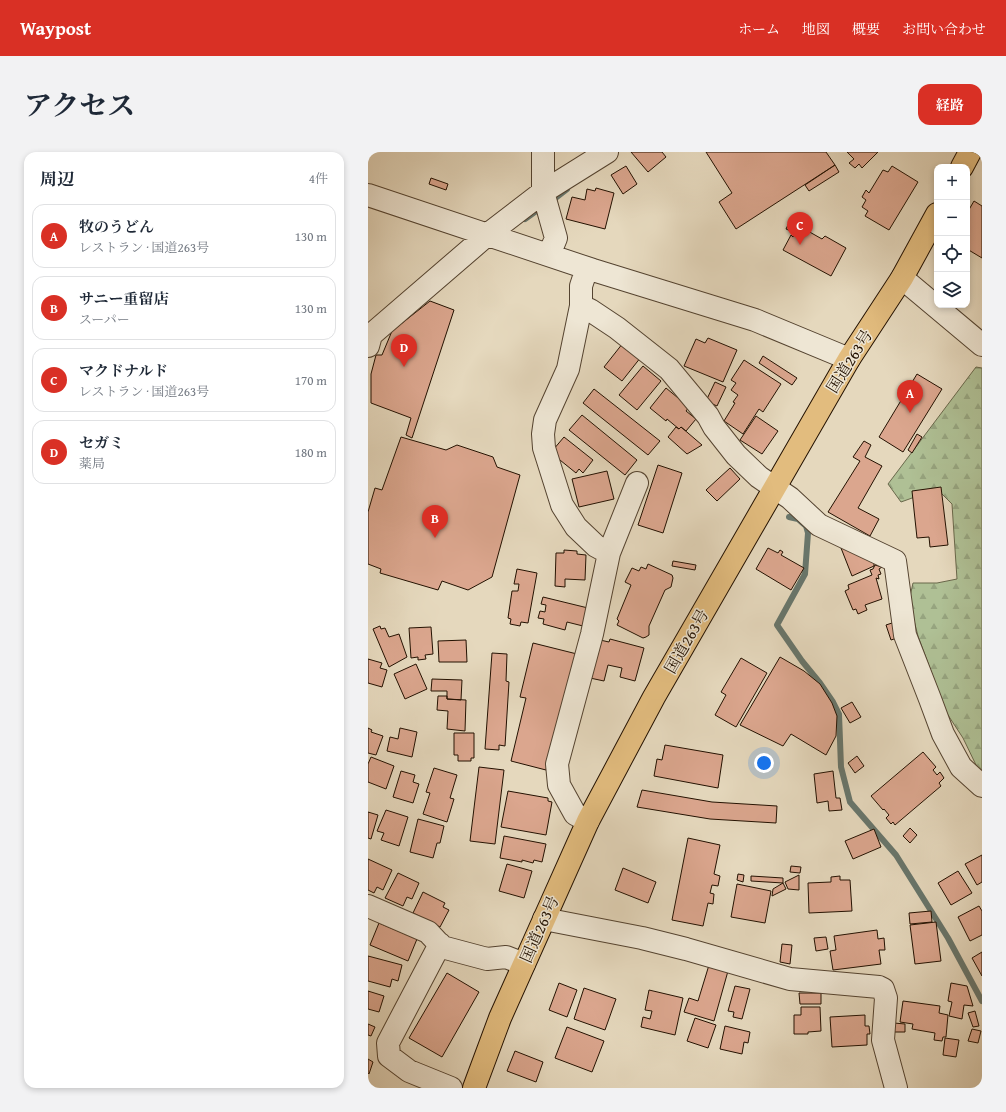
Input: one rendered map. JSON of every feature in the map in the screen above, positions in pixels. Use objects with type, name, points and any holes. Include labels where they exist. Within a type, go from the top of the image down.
[{"type":"highway","points":[[964,164],[970,152]]},
{"type":"highway","name":"国道263号","points":[[474,1088],[500,1018],[588,821],[654,697],[774,488],[849,359],[902,278],[934,219]]},
{"type":"street","points":[[543,152],[543,192],[556,238],[549,255]]},
{"type":"street","points":[[368,346],[371,335],[487,235],[543,192],[607,152]]},
{"type":"street","points":[[368,194],[587,268],[755,320],[849,359]]},
{"type":"street","points":[[587,268],[580,286],[581,306],[568,369],[545,420],[543,434],[544,448],[562,505],[576,527],[596,546],[609,553]]},
{"type":"street","points":[[902,278],[982,346]]},
{"type":"street","points":[[581,306],[590,310],[617,328],[669,369],[708,416],[714,427],[736,455],[759,477],[790,498],[819,525],[895,561],[904,635],[943,734],[961,767],[982,786]]},
{"type":"street","points":[[588,821],[575,814],[559,785],[556,764],[592,634],[609,553],[637,483]]},
{"type":"street","points":[[368,906],[428,932],[442,947],[487,959],[506,957],[524,964]]},
{"type":"street","points":[[544,919],[642,938],[790,978],[879,987],[883,989],[886,998],[883,1040],[896,1088]]},
{"type":"street","points":[[440,944],[388,1042],[389,1056],[410,1071],[451,1088]]},
{"type":"green space","points":[[976,367],[982,368],[982,772],[977,767],[963,738],[946,712],[918,636],[909,601],[913,583],[937,583],[957,579],[952,504],[937,489],[901,502],[888,484]]},
{"type":"building","points":[[631,152],[662,152],[666,157],[648,172]]},
{"type":"building","points":[[706,152],[826,152],[835,165],[736,229],[719,202],[732,193]]},
{"type":"building","points":[[847,152],[878,152],[862,168],[859,164],[855,168],[849,163],[854,159]]},
{"type":"building","points":[[835,165],[839,172],[809,191],[805,185]]},
{"type":"building","points":[[626,166],[637,184],[623,194],[611,175]]},
{"type":"building","points":[[892,166],[918,182],[889,230],[865,216],[868,211],[862,207],[866,200],[862,197],[866,190],[869,193],[883,170],[888,172]]},
{"type":"building","points":[[431,178],[448,184],[446,190],[429,184]]},
{"type":"building","points":[[596,188],[614,193],[605,229],[566,219],[572,197],[585,200],[587,189],[595,191]]},
{"type":"building","points":[[974,201],[982,206],[982,258],[970,251],[970,208]]},
{"type":"building","points":[[793,215],[804,220],[802,225],[798,222],[793,232],[786,229]]},
{"type":"building","points":[[799,226],[822,239],[825,236],[846,248],[831,276],[783,250],[791,235],[793,237]]},
{"type":"building","points":[[430,301],[454,310],[412,438],[406,435],[411,418],[371,403],[371,374],[376,355],[382,355],[392,331]]},
{"type":"building","points":[[708,338],[737,350],[723,382],[684,366],[696,339],[705,343]]},
{"type":"building","points":[[623,343],[641,357],[622,381],[604,367]]},
{"type":"building","points":[[763,356],[797,378],[792,385],[759,363]]},
{"type":"building","points":[[744,360],[781,384],[763,412],[759,409],[743,434],[724,421],[738,395],[731,390],[736,383],[731,380]]},
{"type":"building","points":[[643,366],[661,381],[637,410],[619,395]]},
{"type":"building","points":[[917,374],[942,389],[903,452],[879,437]]},
{"type":"building","points":[[715,382],[726,387],[717,406],[706,401]]},
{"type":"building","points":[[666,388],[689,407],[686,411],[696,419],[686,431],[681,427],[679,429],[667,419],[666,421],[650,408]]},
{"type":"building","points":[[594,389],[660,441],[648,455],[583,403]]},
{"type":"building","points":[[582,415],[637,460],[625,475],[569,430]]},
{"type":"building","points":[[756,416],[778,431],[762,454],[740,440]]},
{"type":"building","points":[[676,427],[679,429],[681,427],[702,445],[687,454],[668,437]]},
{"type":"building","points":[[917,434],[922,437],[912,453],[908,450]]},
{"type":"building","points":[[401,437],[446,450],[457,445],[493,457],[497,467],[520,475],[492,577],[468,590],[442,581],[438,590],[380,573],[381,569],[368,564],[368,512],[375,488],[382,490]]},
{"type":"building","points":[[564,437],[593,460],[583,473],[579,469],[576,473],[555,456],[557,453],[553,450]]},
{"type":"building","points":[[864,441],[871,445],[865,457],[882,466],[858,508],[879,519],[870,536],[828,512],[860,461],[853,457]]},
{"type":"building","points":[[658,465],[682,473],[663,533],[638,525]]},
{"type":"building","points":[[730,468],[740,479],[717,501],[706,490]]},
{"type":"building","points":[[607,471],[614,499],[579,507],[572,479]]},
{"type":"building","points":[[941,487],[948,545],[930,547],[929,537],[917,538],[912,491]]},
{"type":"building","points":[[843,546],[874,559],[874,566],[852,576],[841,548]]},
{"type":"building","points":[[768,548],[778,553],[780,550],[783,552],[781,555],[804,568],[791,590],[756,569]]},
{"type":"building","points":[[564,550],[577,551],[577,554],[586,555],[585,580],[565,579],[565,587],[555,586],[556,553],[564,553]]},
{"type":"building","points":[[673,561],[696,565],[695,570],[672,566]]},
{"type":"building","points":[[648,564],[672,575],[673,578],[671,587],[665,590],[649,626],[649,635],[643,638],[617,625],[619,621],[617,619],[631,585],[625,582],[632,568],[639,571],[641,567],[646,569]]},
{"type":"building","points":[[875,565],[882,567],[879,569],[881,574],[878,575],[879,579],[876,578],[882,599],[865,605],[867,610],[858,614],[856,609],[853,610],[845,591],[849,589],[848,585],[872,575],[870,570],[873,569]]},
{"type":"building","points":[[517,569],[537,573],[528,623],[521,622],[520,626],[510,624],[511,619],[508,618],[512,591],[518,591],[519,584],[514,584]]},
{"type":"building","points":[[543,597],[588,608],[583,626],[567,622],[565,630],[543,624],[544,619],[538,618],[540,611],[545,612],[546,605],[541,604]]},
{"type":"building","points":[[895,622],[900,637],[891,640],[886,625]]},
{"type":"building","points":[[380,626],[381,629],[385,628],[389,637],[399,634],[407,657],[389,667],[373,629]]},
{"type":"building","points":[[431,627],[433,654],[425,655],[426,659],[418,660],[418,657],[411,658],[409,628]]},
{"type":"building","points":[[610,639],[644,648],[635,681],[620,677],[622,668],[608,665],[604,681],[590,678],[600,640],[609,642]]},
{"type":"building","points":[[466,640],[467,662],[439,662],[438,641]]},
{"type":"building","points":[[533,643],[581,655],[562,706],[546,770],[511,761],[526,698],[520,697]]},
{"type":"building","points":[[492,653],[507,654],[506,681],[509,682],[505,746],[499,745],[499,750],[485,749]]},
{"type":"building","points":[[780,657],[804,671],[820,684],[832,703],[837,716],[836,736],[826,755],[791,734],[783,746],[740,725]]},
{"type":"building","points":[[741,658],[767,673],[736,727],[715,715],[726,695],[721,692]]},
{"type":"building","points":[[368,659],[382,663],[380,668],[387,670],[382,687],[368,683]]},
{"type":"building","points":[[416,664],[427,689],[405,699],[394,674]]},
{"type":"building","points":[[432,679],[462,680],[461,700],[447,699],[447,691],[431,691]]},
{"type":"building","points":[[438,696],[447,696],[447,699],[466,700],[465,731],[447,729],[448,711],[437,710]]},
{"type":"building","points":[[852,702],[861,717],[850,723],[841,708]]},
{"type":"building","points":[[368,728],[372,730],[371,732],[383,736],[376,755],[368,753]]},
{"type":"building","points":[[400,728],[417,732],[412,757],[387,751],[390,737],[398,739]]},
{"type":"building","points":[[454,733],[474,733],[474,758],[471,758],[471,761],[458,761],[458,755],[454,755]]},
{"type":"building","points":[[665,745],[723,755],[718,788],[654,776],[657,759],[662,760]]},
{"type":"building","points":[[923,752],[936,767],[933,770],[937,775],[940,772],[944,778],[939,783],[941,786],[895,825],[893,822],[891,824],[886,818],[889,815],[871,796]]},
{"type":"building","points":[[857,756],[864,766],[855,773],[848,763]]},
{"type":"building","points":[[371,757],[394,766],[386,789],[368,782],[368,764]]},
{"type":"building","points":[[479,767],[504,770],[495,844],[470,841]]},
{"type":"building","points":[[434,768],[457,775],[450,798],[454,799],[447,822],[423,814],[430,793],[426,792]]},
{"type":"building","points":[[401,771],[415,775],[413,782],[419,784],[413,803],[393,797]]},
{"type":"building","points":[[833,771],[836,798],[840,798],[842,810],[829,811],[828,801],[817,803],[814,774]]},
{"type":"building","points":[[642,790],[712,802],[777,806],[776,823],[710,819],[637,807]]},
{"type":"building","points":[[508,791],[548,798],[548,801],[552,802],[546,835],[501,827]]},
{"type":"building","points":[[386,810],[408,817],[399,846],[381,840],[384,833],[377,831]]},
{"type":"building","points":[[368,812],[378,815],[371,839],[368,838]]},
{"type":"building","points":[[418,819],[444,826],[440,843],[437,843],[433,858],[410,852]]},
{"type":"building","points":[[910,828],[917,835],[910,843],[903,836]]},
{"type":"building","points":[[874,829],[881,847],[853,859],[845,841]]},
{"type":"building","points":[[504,836],[546,844],[542,862],[534,860],[533,863],[522,860],[522,862],[500,858]]},
{"type":"building","points":[[688,838],[720,845],[714,874],[720,876],[718,886],[712,885],[710,893],[714,894],[713,904],[708,903],[703,926],[672,920]]},
{"type":"building","points":[[982,855],[982,882],[977,885],[965,864]]},
{"type":"building","points":[[368,859],[392,870],[383,890],[377,887],[374,893],[368,890]]},
{"type":"building","points":[[507,864],[532,871],[524,898],[499,891]]},
{"type":"building","points":[[791,866],[801,867],[800,873],[790,872]]},
{"type":"building","points":[[623,868],[656,882],[648,903],[615,890]]},
{"type":"building","points":[[958,871],[972,893],[951,905],[938,883]]},
{"type":"building","points":[[398,873],[419,883],[412,899],[407,897],[403,906],[385,898]]},
{"type":"building","points":[[738,874],[744,875],[743,882],[737,880]]},
{"type":"building","points":[[799,875],[799,890],[788,889],[785,882]]},
{"type":"building","points":[[751,876],[783,878],[783,883],[751,881]]},
{"type":"building","points":[[840,876],[840,880],[850,880],[852,911],[809,913],[808,883],[831,882],[831,877]]},
{"type":"building","points":[[783,883],[786,889],[772,896],[773,889]]},
{"type":"building","points":[[737,884],[771,891],[765,923],[731,917]]},
{"type":"building","points":[[423,892],[445,903],[443,907],[449,910],[440,927],[413,913]]},
{"type":"building","points":[[979,906],[982,911],[982,935],[970,941],[958,917]]},
{"type":"building","points":[[931,911],[932,922],[910,924],[909,913]]},
{"type":"building","points":[[936,922],[941,961],[915,964],[910,925]]},
{"type":"building","points":[[379,923],[417,939],[408,961],[370,945]]},
{"type":"building","points":[[877,930],[878,939],[884,938],[885,950],[879,950],[881,964],[833,970],[830,951],[836,950],[834,936]]},
{"type":"building","points":[[826,937],[828,949],[816,951],[814,938]]},
{"type":"building","points":[[782,944],[792,945],[790,964],[780,962]]},
{"type":"building","points":[[982,952],[982,976],[972,958]]},
{"type":"building","points":[[368,956],[402,965],[398,981],[392,979],[390,987],[368,981]]},
{"type":"building","points":[[709,965],[728,971],[714,1021],[684,1012],[689,998],[698,1001]]},
{"type":"building","points":[[447,973],[479,992],[442,1057],[409,1038]]},
{"type":"building","points":[[559,983],[577,990],[567,1017],[549,1010]]},
{"type":"building","points":[[951,983],[967,986],[973,1006],[964,1005],[962,1019],[949,1016],[952,1002],[948,1001]]},
{"type":"building","points":[[735,986],[750,989],[742,1019],[733,1017],[734,1012],[728,1011]]},
{"type":"building","points":[[584,988],[616,999],[605,1030],[574,1019]]},
{"type":"building","points":[[649,990],[683,998],[675,1035],[641,1027],[643,1017],[650,1019],[652,1011],[645,1010]]},
{"type":"building","points":[[368,991],[384,996],[379,1012],[368,1009]]},
{"type":"building","points":[[799,993],[821,993],[821,1004],[800,1004]]},
{"type":"building","points":[[903,1001],[940,1006],[939,1013],[948,1015],[946,1037],[943,1037],[942,1041],[934,1040],[935,1033],[912,1029],[913,1024],[900,1022]]},
{"type":"building","points":[[801,1007],[820,1007],[821,1031],[808,1032],[808,1034],[794,1034],[794,1015],[801,1015]]},
{"type":"building","points":[[975,1011],[979,1026],[973,1027],[968,1013]]},
{"type":"building","points":[[865,1015],[865,1026],[869,1026],[870,1034],[867,1034],[867,1045],[832,1047],[830,1017]]},
{"type":"building","points":[[695,1018],[716,1025],[708,1048],[687,1041]]},
{"type":"building","points":[[894,1023],[905,1024],[905,1032],[893,1032]]},
{"type":"building","points":[[368,1024],[375,1027],[371,1036],[368,1035]]},
{"type":"building","points":[[725,1026],[750,1032],[748,1043],[744,1042],[742,1054],[720,1049]]},
{"type":"building","points":[[567,1027],[604,1041],[592,1072],[555,1058]]},
{"type":"building","points":[[972,1029],[981,1031],[978,1043],[968,1041]]},
{"type":"building","points":[[945,1038],[959,1040],[956,1057],[943,1055]]},
{"type":"building","points":[[515,1051],[543,1062],[536,1082],[507,1071]]},
{"type":"building","points":[[368,1059],[373,1062],[369,1074],[368,1073]]},
{"type":"waterway","points":[[554,199],[567,189]]},
{"type":"waterway","points":[[525,219],[539,209]]},
{"type":"waterway","points":[[789,517],[798,519],[806,526],[808,533],[805,574],[777,625],[802,661],[820,683],[839,714],[841,767],[850,802],[896,855],[948,938],[982,1001]]},
{"type":"place","name":"マクドナルド","points":[[800,245]]},
{"type":"place","name":"セガミ","points":[[404,367]]},
{"type":"place","name":"牧のうどん","points":[[910,413]]},
{"type":"place","name":"サニー重留店","points":[[435,538]]}]
